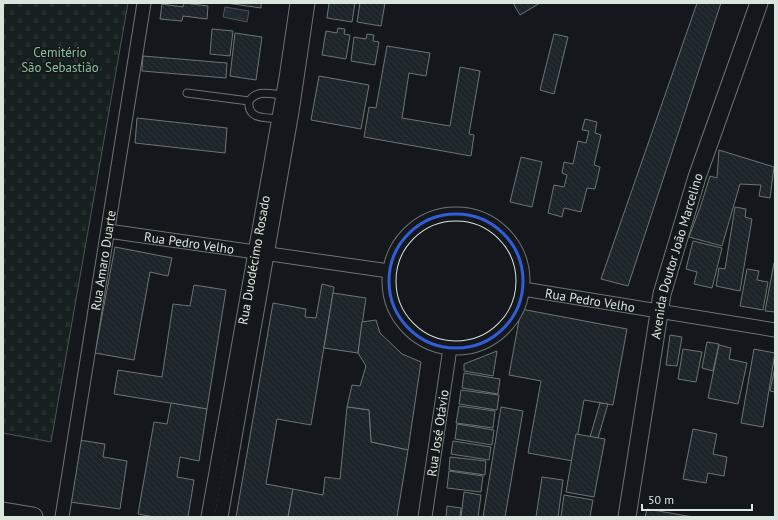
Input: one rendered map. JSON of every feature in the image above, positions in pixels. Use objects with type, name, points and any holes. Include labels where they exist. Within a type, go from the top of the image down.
[{"type":"main road","points":[[4,514],[33,517]]},
{"type":"street","name":"Rua Amaro Duarte","points":[[62,517],[144,3]]},
{"type":"street","name":"Rua Duodécimo Rosado","points":[[221,517],[261,252],[278,119],[298,3]]},
{"type":"street","name":"Rua Duodécimo Rosado","points":[[208,517],[261,252],[292,112],[308,3]]},
{"type":"street","name":"Avenida Doutor João Marcelino","points":[[626,517],[662,294],[697,177],[759,3]]},
{"type":"street","points":[[458,213],[472,215],[485,220],[497,227],[507,237],[515,248],[520,261],[523,275],[523,289],[516,311],[510,321],[494,337],[473,347],[439,347],[429,343],[410,331],[397,313],[389,293],[389,271],[399,244],[418,224],[437,216],[458,213]]},
{"type":"street","name":"Rua Pedro Velho","points":[[108,231],[389,271]]},
{"type":"street","name":"Rua Pedro Velho","points":[[523,289],[775,330]]},
{"type":"street","name":"Rua José Otávio","points":[[425,517],[450,348]]},
{"type":"lane","points":[[278,119],[257,116],[252,113],[248,108],[249,101],[253,95],[260,93],[283,95]]},
{"type":"lane","points":[[187,94],[249,101]]},
{"type":"highlighted area","points":[[458,213],[485,220],[507,237],[520,261],[523,289],[516,311],[503,330],[473,347],[450,348],[429,343],[403,322],[389,293],[389,271],[399,244],[418,224],[444,214]]},
{"type":"green space","name":"Cemitério São Sebastião","points":[[3,3],[128,3],[51,442],[3,433]]},
{"type":"water","points":[[225,7],[249,11],[247,22],[223,17]]},
{"type":"building","points":[[184,3],[208,6],[207,19],[183,16],[182,21],[160,19],[162,4],[183,7]]},
{"type":"building","points":[[226,3],[261,3],[261,8]]},
{"type":"building","points":[[329,3],[355,3],[352,22],[327,18]]},
{"type":"building","points":[[360,3],[385,3],[381,26],[357,22]]},
{"type":"building","points":[[513,3],[540,3],[520,15]]},
{"type":"building","points":[[697,3],[721,3],[628,286],[601,279]]},
{"type":"building","points":[[338,28],[345,29],[344,34],[350,35],[346,59],[322,55],[326,31],[337,33]]},
{"type":"building","points":[[212,29],[233,31],[230,56],[210,54]]},
{"type":"building","points":[[235,33],[262,37],[256,80],[230,76]]},
{"type":"building","points":[[367,34],[374,35],[373,41],[379,42],[375,65],[351,61],[354,37],[366,39]]},
{"type":"building","points":[[554,34],[568,37],[554,94],[540,90]]},
{"type":"building","points":[[387,46],[430,53],[426,76],[409,73],[402,118],[450,126],[460,67],[480,71],[469,134],[474,135],[471,156],[364,137],[369,107],[376,108]]},
{"type":"building","points":[[143,56],[227,63],[226,78],[142,71]]},
{"type":"building","points":[[319,76],[369,85],[361,129],[311,120]]},
{"type":"building","points":[[137,118],[227,128],[225,153],[135,143]]},
{"type":"building","points":[[585,119],[597,122],[595,133],[601,135],[594,165],[600,167],[595,189],[587,188],[581,212],[564,208],[562,217],[548,213],[554,185],[564,187],[567,175],[562,173],[564,162],[573,164],[578,141],[586,143],[589,131],[582,130]]},
{"type":"building","points":[[719,150],[774,167],[770,198],[759,196],[761,185],[740,184],[722,246],[689,237],[710,176],[717,178]]},
{"type":"building","points":[[521,157],[542,162],[532,207],[510,202]]},
{"type":"building","points":[[735,207],[746,209],[745,217],[752,219],[740,291],[716,286],[719,268],[725,269]]},
{"type":"building","points":[[693,241],[722,248],[712,288],[694,284],[697,272],[686,269]]},
{"type":"building","points":[[115,247],[172,258],[168,276],[150,272],[134,360],[95,353]]},
{"type":"building","points":[[774,263],[775,264],[775,312],[765,311]]},
{"type":"building","points":[[747,269],[759,271],[757,280],[768,282],[763,310],[740,306]]},
{"type":"building","points":[[322,284],[334,287],[311,425],[277,419],[266,484],[293,489],[288,517],[236,517],[273,303],[306,309],[305,317],[316,318]]},
{"type":"building","points":[[194,285],[226,290],[207,409],[114,394],[118,370],[162,377],[173,304],[190,306]]},
{"type":"building","points":[[333,293],[366,298],[358,353],[324,348]]},
{"type":"building","points":[[521,309],[627,329],[613,405],[584,400],[573,461],[528,453],[541,381],[509,375]]},
{"type":"building","points":[[376,320],[380,333],[402,354],[421,362],[408,450],[371,442],[369,410],[347,407],[352,385],[360,386],[366,366],[358,353],[362,322]]},
{"type":"building","points":[[670,335],[682,337],[677,366],[666,365]]},
{"type":"building","points":[[707,342],[719,344],[713,371],[702,368]]},
{"type":"building","points":[[719,345],[731,348],[729,359],[747,363],[738,404],[708,398]]},
{"type":"building","points":[[683,349],[702,352],[696,382],[678,379]]},
{"type":"building","points":[[754,349],[775,353],[763,427],[741,423]]},
{"type":"building","points":[[497,351],[493,376],[464,371],[464,364]]},
{"type":"building","points":[[775,367],[775,392],[770,391]]},
{"type":"building","points":[[464,373],[500,379],[498,394],[462,388]]},
{"type":"building","points":[[461,390],[499,395],[497,410],[459,404]]},
{"type":"building","points":[[171,403],[207,409],[199,461],[180,457],[177,477],[194,480],[188,517],[154,517],[138,514],[154,422],[167,424]]},
{"type":"building","points":[[600,403],[608,404],[598,438],[590,437]]},
{"type":"building","points":[[459,406],[495,411],[493,428],[456,423]]},
{"type":"building","points":[[347,407],[369,410],[371,442],[408,450],[397,517],[288,517],[293,489],[323,495],[325,477],[340,479]]},
{"type":"building","points":[[501,407],[523,411],[505,517],[483,517]]},
{"type":"building","points":[[457,424],[494,430],[492,445],[455,439]]},
{"type":"building","points":[[693,429],[717,434],[713,454],[727,457],[724,476],[708,473],[706,483],[683,479]]},
{"type":"building","points":[[576,434],[605,439],[594,497],[566,492]]},
{"type":"building","points":[[79,440],[105,444],[103,457],[127,461],[120,509],[70,502]]},
{"type":"building","points":[[453,441],[491,447],[489,460],[451,454]]},
{"type":"building","points":[[450,457],[486,461],[485,475],[449,470]]},
{"type":"building","points":[[449,471],[483,476],[481,492],[447,488]]},
{"type":"building","points":[[542,477],[563,480],[558,517],[536,517]]},
{"type":"building","points":[[464,492],[481,495],[478,517],[461,517]]},
{"type":"building","points":[[564,495],[593,500],[590,517],[561,517]]},
{"type":"building","points":[[447,506],[461,508],[460,517],[446,517]]},
{"type":"building","points":[[647,509],[693,517],[645,517]]}]
